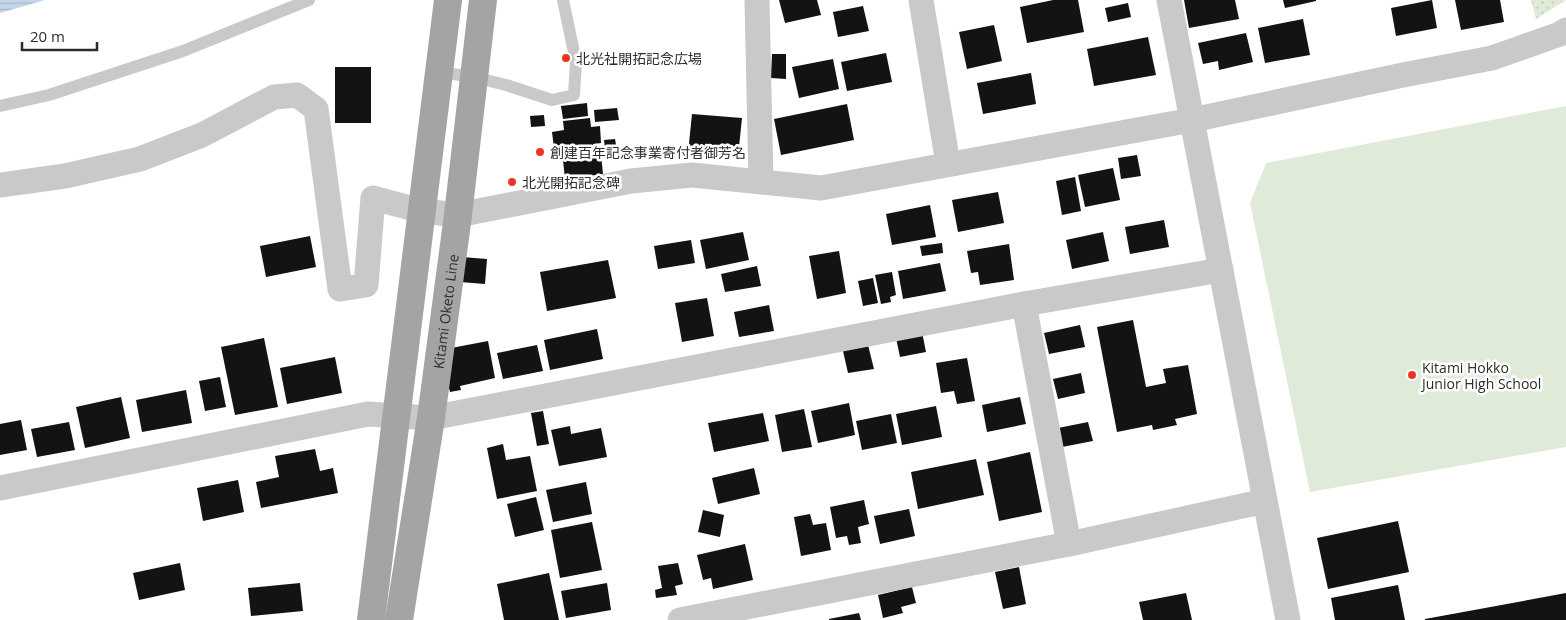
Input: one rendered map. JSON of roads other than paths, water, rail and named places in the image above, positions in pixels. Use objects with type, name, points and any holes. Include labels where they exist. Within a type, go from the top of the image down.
[{"type":"main road","points":[[371,620],[448,0]]},
{"type":"main road","name":"Kitami Oketo Line","points":[[399,620],[431,418],[458,215],[483,0]]},
{"type":"street","points":[[757,0],[761,182]]},
{"type":"street","points":[[921,0],[948,164]]},
{"type":"street","points":[[1169,0],[1288,620]]},
{"type":"street","points":[[0,185],[65,176],[140,159],[202,135],[274,97],[297,95],[316,109],[340,289],[366,285],[373,198],[422,211],[458,215],[631,181],[692,175],[821,188],[1192,120],[1492,58],[1560,34],[1566,30]]},
{"type":"street","points":[[0,488],[368,414],[431,418],[1024,304],[1221,270]]},
{"type":"street","points":[[1024,304],[1069,544]]},
{"type":"street","points":[[680,620],[1069,544],[1265,501]]},
{"type":"lane","points":[[0,106],[49,95],[183,51],[309,0]]},
{"type":"lane","points":[[439,72],[474,77],[552,100],[574,94],[576,62],[563,0]]},
{"type":"water","points":[[0,0],[45,0],[0,13]]},
{"type":"place","name":"北光社開拓記念広場","points":[[566,58]]},
{"type":"place","name":"創建百年記念事業寄付者御芳名","points":[[540,152]]},
{"type":"place","name":"北光開拓記念碑","points":[[512,182]]},
{"type":"place","name":"Kitami Hokko Junior High School","points":[[1412,375]]}]
